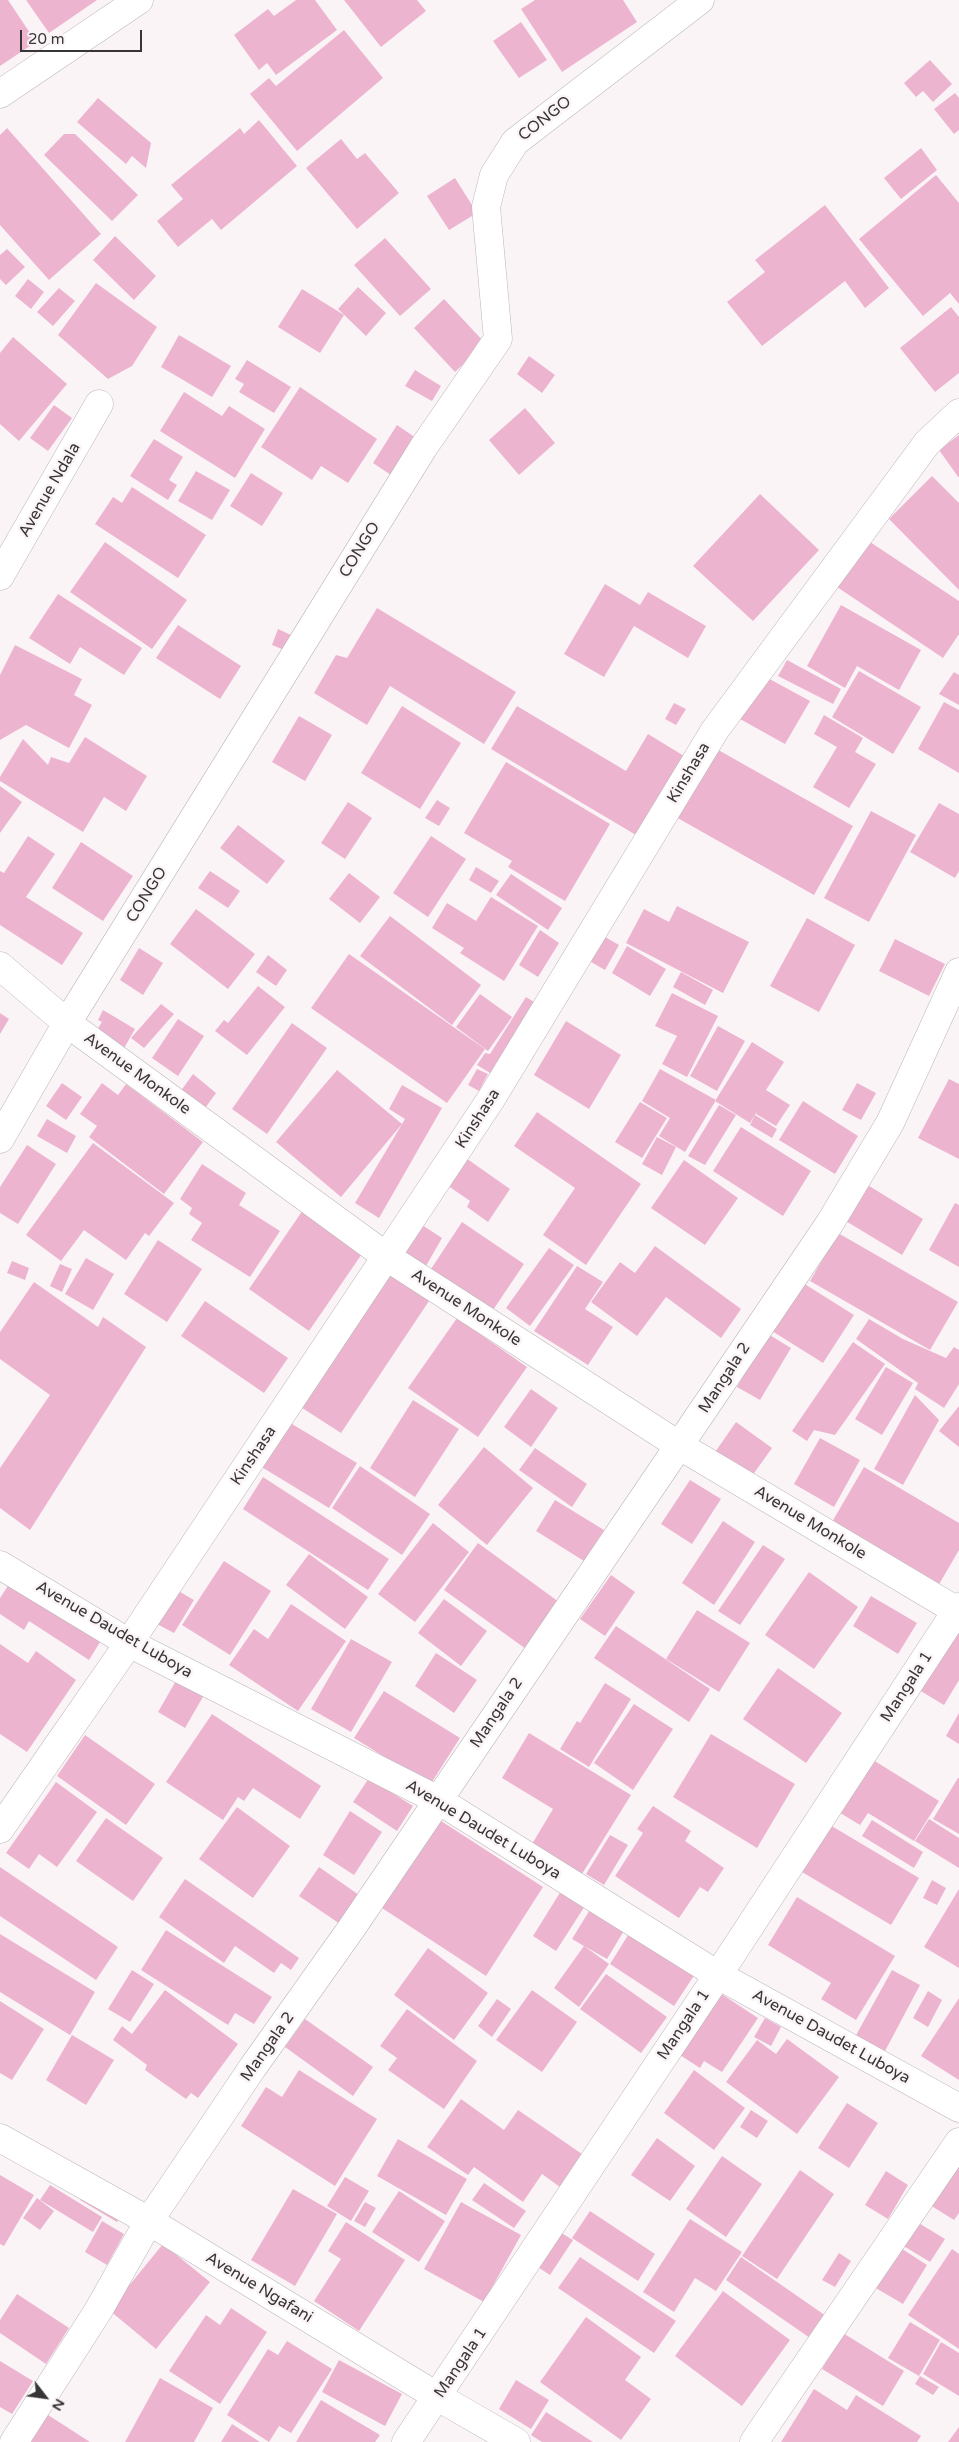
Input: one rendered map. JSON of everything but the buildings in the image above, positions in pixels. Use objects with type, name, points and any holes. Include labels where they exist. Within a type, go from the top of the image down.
[{"type":"street","points":[[0,94],[139,0]]},
{"type":"street","name":"CONGO","points":[[0,1139],[68,1023],[423,448],[498,339],[486,207],[494,174],[515,142],[700,0]]},
{"type":"street","name":"Avenue Ndala","points":[[0,576],[99,404]]},
{"type":"street","name":"Kinshasa","points":[[0,1829],[129,1643],[387,1257],[536,1028],[715,730],[926,443],[959,413]]},
{"type":"street","name":"Avenue Monkole","points":[[0,966],[68,1023],[387,1257],[680,1446],[958,1610]]},
{"type":"street","name":"Mangala 2","points":[[14,2442],[98,2311],[149,2221],[680,1446],[830,1223],[890,1123],[959,972]]},
{"type":"street","name":"Avenue Daudet Luboya","points":[[0,1565],[129,1643],[438,1800],[718,1974],[959,2108]]},
{"type":"street","name":"Mangala 1","points":[[406,2442],[438,2397],[958,1610]]},
{"type":"street","name":"Avenue Ngafani","points":[[0,2138],[149,2221],[438,2397],[516,2442]]},
{"type":"street","points":[[754,2442],[959,2142]]}]
